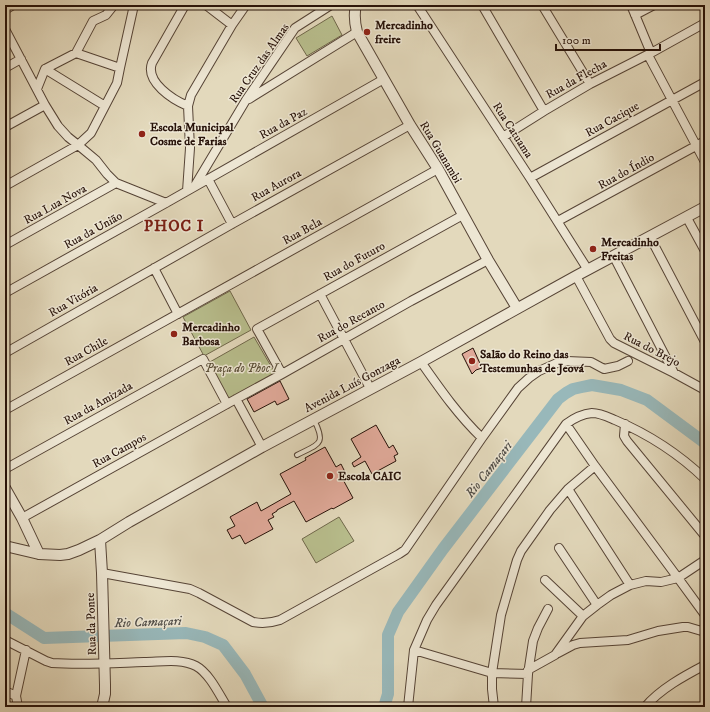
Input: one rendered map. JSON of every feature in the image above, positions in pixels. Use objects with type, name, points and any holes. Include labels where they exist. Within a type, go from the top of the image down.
[{"type":"street","points":[[5,10],[13,5]]},
{"type":"street","points":[[37,89],[45,69],[76,52],[93,20],[106,15],[114,5]]},
{"type":"street","points":[[5,186],[78,145],[92,133],[117,83],[134,5]]},
{"type":"street","points":[[185,5],[152,63],[151,70],[160,88],[177,101],[188,106]]},
{"type":"street","points":[[206,5],[232,25]]},
{"type":"street","points":[[190,189],[188,106],[191,95],[232,25],[246,5]]},
{"type":"street","name":"Rua Cruz das Almas","points":[[190,189],[246,100],[295,28],[331,5]]},
{"type":"street","name":"Rua Guanambi","points":[[356,5],[355,20],[357,32],[410,125],[438,169],[488,260],[517,308]]},
{"type":"street","name":"Rua Catuama","points":[[417,5],[504,137],[588,270]]},
{"type":"street","points":[[482,5],[544,111]]},
{"type":"street","points":[[542,5],[590,84]]},
{"type":"street","points":[[631,5],[649,54],[705,162]]},
{"type":"street","points":[[635,15],[654,5]]},
{"type":"street","name":"Rua da Flecha","points":[[504,137],[590,84],[705,23]]},
{"type":"street","points":[[5,29],[45,105],[64,133],[96,160],[116,183],[166,203]]},
{"type":"street","points":[[246,100],[357,32]]},
{"type":"street","points":[[76,52],[120,68]]},
{"type":"street","points":[[5,68],[21,59]]},
{"type":"street","points":[[45,69],[105,106]]},
{"type":"street","name":"Rua da Paz","points":[[190,189],[384,79]]},
{"type":"street","name":"Rua Cacique","points":[[530,178],[705,82]]},
{"type":"street","points":[[5,127],[45,105]]},
{"type":"street","name":"Rua Aurora","points":[[154,268],[410,125]]},
{"type":"street","name":"Rua do Índio","points":[[558,221],[705,141]]},
{"type":"street","name":"Rua Bela","points":[[178,314],[438,169]]},
{"type":"street","points":[[208,179],[232,224]]},
{"type":"street","name":"Rua Lua Nova","points":[[5,245],[116,183]]},
{"type":"street","name":"Rua da União","points":[[5,293],[190,189]]},
{"type":"street","name":"Avenida Luís Gonzaga","points":[[5,546],[53,556],[68,554],[100,540],[262,447],[421,362],[576,276],[705,208]]},
{"type":"street","name":"Rua do Futuro","points":[[282,374],[257,329],[463,215]]},
{"type":"street","points":[[687,218],[705,251]]},
{"type":"street","points":[[650,237],[705,342]]},
{"type":"street","points":[[614,257],[674,373]]},
{"type":"street","name":"Rua do Recanto","points":[[227,404],[411,301],[488,260]]},
{"type":"street","points":[[154,268],[178,314]]},
{"type":"street","name":"Rua Vitória","points":[[5,353],[154,268]]},
{"type":"street","name":"Rua do Brejo","points":[[576,276],[610,339],[618,345],[705,390]]},
{"type":"street","points":[[320,294],[370,388]]},
{"type":"street","name":"Rua Chile","points":[[5,410],[178,314]]},
{"type":"street","name":"Rua da Amizada","points":[[5,469],[203,359],[227,404]]},
{"type":"street","points":[[102,573],[190,589],[253,622],[260,624],[280,620],[405,550],[518,388],[529,378],[539,371],[557,363],[567,361],[591,362],[604,368],[618,366],[628,361]]},
{"type":"street","points":[[421,362],[458,414],[482,438]]},
{"type":"street","points":[[236,399],[262,447]]},
{"type":"street","name":"Rua Campos","points":[[22,518],[227,404]]},
{"type":"street","points":[[408,707],[414,650],[427,620],[436,605],[566,424],[576,417],[593,413],[625,424],[662,444],[683,459],[705,479]]},
{"type":"street","points":[[566,424],[595,466],[705,615]]},
{"type":"street","points":[[625,424],[624,434],[627,441],[705,536]]},
{"type":"street","points":[[494,707],[492,673],[501,615],[517,560],[521,551],[545,516],[568,489],[595,466]]},
{"type":"street","points":[[5,488],[22,518],[39,554]]},
{"type":"street","points":[[568,489],[630,586]]},
{"type":"street","name":"Rua da Ponte","points":[[100,540],[105,663],[105,694],[102,707]]},
{"type":"street","points":[[559,548],[597,605]]},
{"type":"street","points":[[555,655],[583,616],[611,596],[630,586],[649,581],[661,582],[678,578],[705,560]]},
{"type":"street","points":[[546,580],[583,616]]},
{"type":"street","points":[[526,707],[528,672],[535,634],[548,609]]},
{"type":"street","points":[[414,650],[492,673],[528,672],[555,655],[573,645],[580,643],[628,640],[661,630],[688,627],[705,632]]},
{"type":"street","points":[[5,640],[52,663],[185,662],[192,664],[204,672],[227,707]]},
{"type":"street","points":[[18,707],[16,696],[26,650]]},
{"type":"street","points":[[645,707],[656,696],[683,677],[705,665]]},
{"type":"street","points":[[5,691],[16,696]]},
{"type":"lane","points":[[297,455],[317,444],[321,440],[314,419]]},
{"type":"green space","points":[[332,16],[342,35],[307,56],[296,38]]},
{"type":"green space","points":[[230,291],[251,330],[204,356],[183,317]]},
{"type":"green space","name":"Praça do Phoc I","points":[[254,337],[275,373],[229,399],[208,363]]},
{"type":"green space","points":[[339,517],[354,541],[316,563],[302,539]]},
{"type":"building","name":"Salão do Reino das Testemunhas de Jeová","points":[[473,348],[482,368],[476,370],[472,374],[462,354]]},
{"type":"building","points":[[280,381],[289,399],[277,405],[275,401],[254,412],[247,399]]},
{"type":"building","points":[[376,425],[389,448],[393,445],[398,454],[394,456],[396,461],[372,474],[365,461],[354,467],[352,463],[361,457],[351,439]]},
{"type":"building","points":[[325,447],[336,467],[341,464],[345,472],[340,474],[353,498],[306,522],[294,501],[272,514],[274,517],[268,520],[273,529],[245,544],[240,535],[232,539],[227,530],[235,526],[230,517],[257,502],[261,511],[291,494],[280,474],[306,460],[305,458]]},
{"type":"waterway","name":"Rio Camaçari","points":[[384,707],[388,694],[388,635],[398,612],[443,549],[558,399],[573,389],[592,385],[621,390],[647,400],[705,443]]},
{"type":"waterway","name":"Rio Camaçari","points":[[5,613],[44,638],[186,633],[205,637],[223,645],[245,674],[263,707]]},
{"type":"place","name":"Mercadinho freire","points":[[367,32]]},
{"type":"place","name":"Escola Municipal Cosme de Farias","points":[[142,134]]},
{"type":"place","name":"Mercadinho Freitas","points":[[593,249]]},
{"type":"place","name":"Mercadinho Barbosa","points":[[174,334]]},
{"type":"place","name":"Salão do Reino das Testemunhas de Jeová","points":[[472,361]]},
{"type":"place","name":"Escola CAIC","points":[[330,476]]},
{"type":"district","name":"PHOC I","points":[[174,225]]}]
